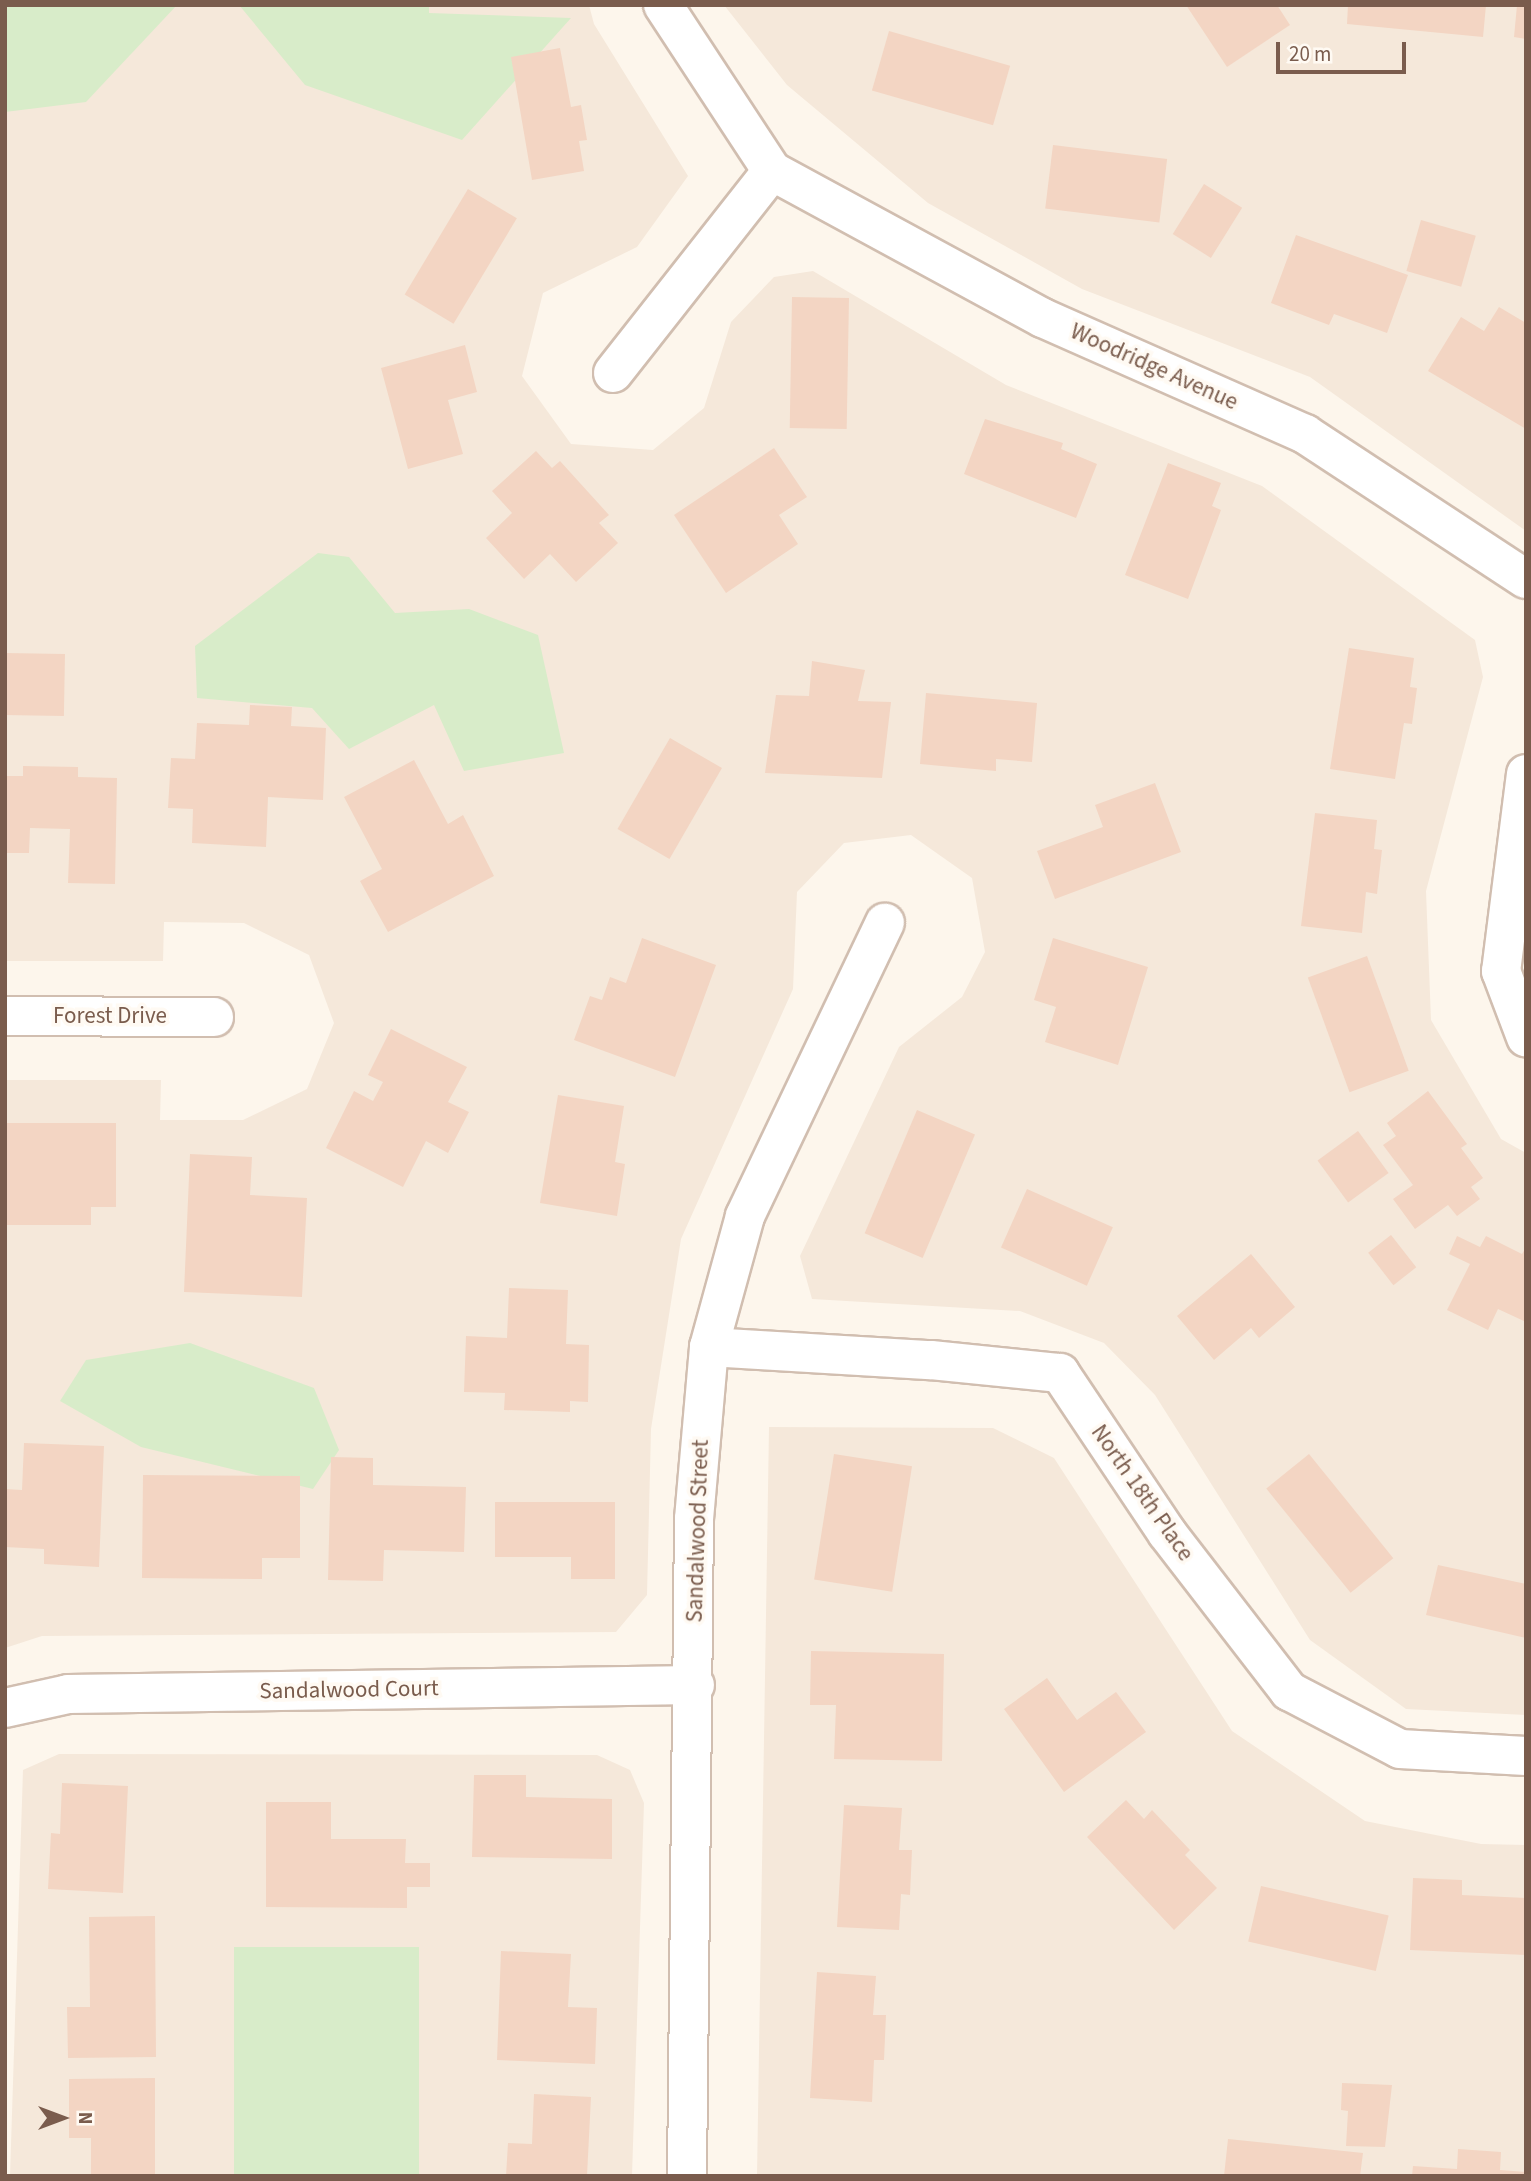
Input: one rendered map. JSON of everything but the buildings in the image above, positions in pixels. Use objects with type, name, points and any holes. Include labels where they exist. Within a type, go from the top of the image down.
[{"type":"street","name":"Woodridge Avenue","points":[[663,5],[772,171],[1042,318],[1305,434],[1526,579]]},
{"type":"street","points":[[613,373],[772,171]]},
{"type":"street","points":[[1526,774],[1501,971],[1526,1037]]},
{"type":"street","name":"Sandalwood Street","points":[[687,2176],[695,1685],[694,1519],[709,1347],[746,1216],[885,923]]},
{"type":"street","name":"Forest Drive","points":[[5,1016],[214,1017]]},
{"type":"street","name":"North 18th Place","points":[[709,1347],[931,1360],[1060,1373],[1167,1533],[1289,1691],[1400,1749],[1526,1756]]},
{"type":"street","name":"Sandalwood Court","points":[[5,1708],[68,1693],[695,1685]]},
{"type":"shaded area","points":[[5,5],[589,5],[594,24],[688,176],[637,247],[543,293],[522,376],[571,444],[653,450],[704,408],[731,322],[774,277],[813,271],[1006,385],[1262,486],[1475,640],[1483,677],[1426,891],[1431,1020],[1501,1139],[1526,1153],[1526,1715],[1406,1709],[1310,1640],[1155,1395],[1104,1343],[1020,1311],[812,1299],[800,1256],[899,1047],[962,997],[985,952],[972,878],[911,835],[844,843],[797,892],[793,989],[681,1239],[651,1429],[647,1595],[616,1632],[42,1636],[5,1648],[5,1080],[161,1080],[160,1120],[243,1120],[307,1089],[334,1023],[309,955],[244,923],[164,922],[163,961],[5,961]]},
{"type":"shaded area","points":[[724,5],[1526,5],[1526,531],[1310,377],[1082,289],[928,203],[787,85]]},
{"type":"shaded area","points":[[769,1427],[993,1428],[1054,1458],[1232,1731],[1365,1821],[1481,1844],[1526,1845],[1526,2176],[757,2176]]},
{"type":"shaded area","points":[[59,1754],[597,1755],[630,1770],[644,1803],[632,2176],[10,2176],[23,1770]]},
{"type":"green space","points":[[5,5],[177,5],[86,102],[5,112]]},
{"type":"green space","points":[[239,5],[429,5],[429,13],[571,18],[462,140],[305,85]]},
{"type":"green space","points":[[318,553],[349,557],[395,613],[469,609],[538,635],[564,753],[464,771],[434,705],[349,749],[312,708],[197,698],[195,646]]},
{"type":"green space","points":[[190,1343],[314,1388],[339,1450],[313,1489],[141,1447],[60,1401],[86,1360]]},
{"type":"green space","points":[[234,1947],[419,1947],[419,2176],[234,2176]]}]
